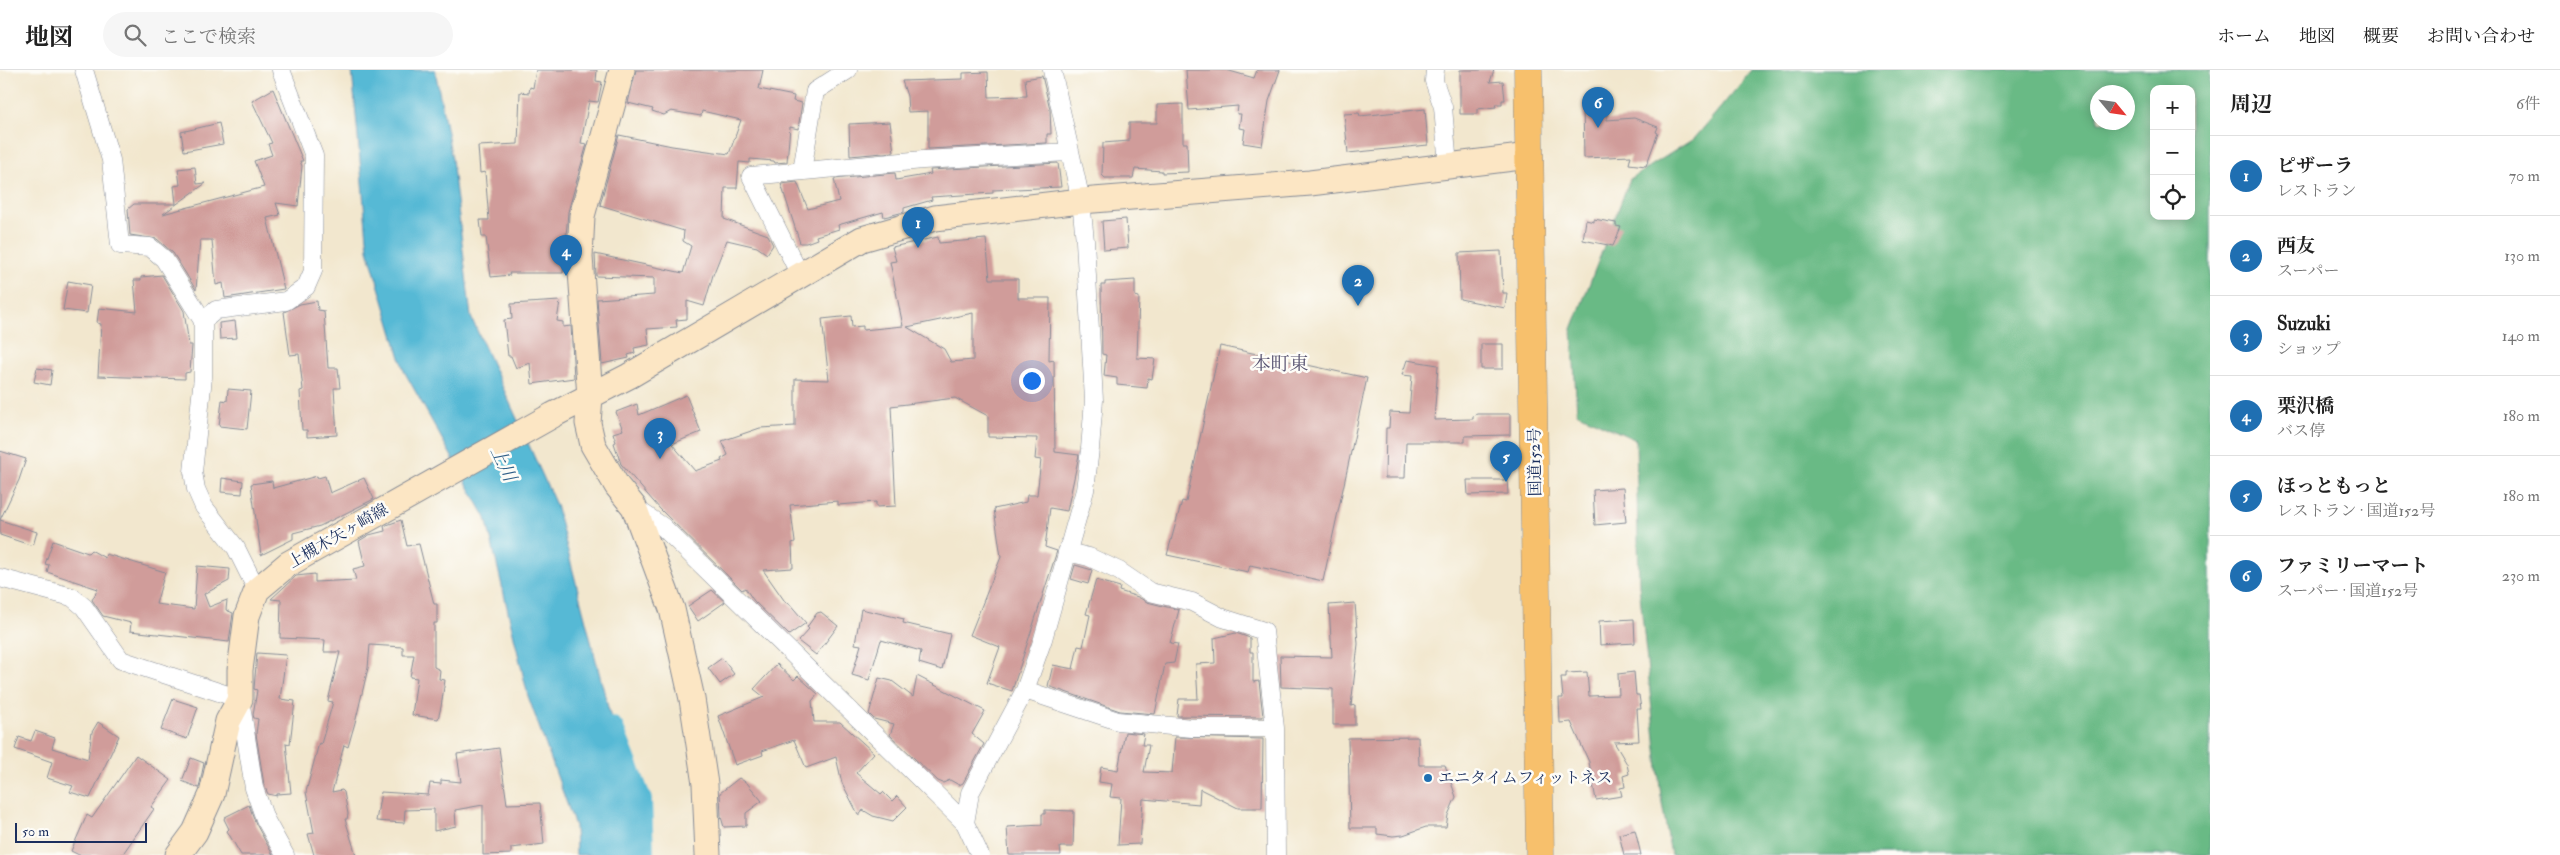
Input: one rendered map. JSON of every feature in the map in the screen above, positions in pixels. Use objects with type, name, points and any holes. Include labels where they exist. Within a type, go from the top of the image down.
[{"type":"highway","name":"国道152号","points":[[1528,70],[1540,855]]},
{"type":"main road","points":[[622,70],[582,216],[580,257],[590,397],[588,422],[593,446],[617,486],[634,507],[672,609],[692,700],[705,784],[708,855]]},
{"type":"main road","name":"上槻木矢ヶ崎線","points":[[178,855],[195,832],[212,794],[228,721],[240,699],[240,670],[247,616],[257,590],[288,564],[553,415],[590,397],[862,239],[935,218],[1081,201],[1310,183],[1529,156]]},
{"type":"street","points":[[84,70],[111,160],[120,245],[150,247],[164,258],[203,321],[203,377],[192,472],[196,489],[204,507],[236,548],[257,590]]},
{"type":"street","points":[[203,321],[216,310],[286,301],[306,287],[313,271],[314,156],[281,70]]},
{"type":"street","points":[[802,171],[816,91],[848,70]]},
{"type":"street","points":[[965,823],[970,793],[1025,690],[1043,639],[1085,490],[1094,400],[1087,260],[1081,201],[1052,70]]},
{"type":"street","points":[[1435,70],[1434,81],[1443,107],[1448,166]]},
{"type":"street","points":[[800,275],[751,176],[923,160],[1069,152]]},
{"type":"street","points":[[634,507],[663,527],[965,823],[980,855]]},
{"type":"street","points":[[1067,552],[1089,557],[1150,592],[1192,602],[1223,618],[1264,631],[1274,728],[1276,855]]},
{"type":"street","points":[[0,578],[72,597],[84,607],[121,660],[240,699],[254,788],[265,819],[285,855]]},
{"type":"street","points":[[1025,690],[1118,721],[1192,728],[1274,728]]},
{"type":"green space","points":[[1752,70],[2210,70],[2210,855],[1671,855],[1661,797],[1639,585],[1636,440],[1577,413],[1572,329],[1630,179],[1695,138]]},
{"type":"water","points":[[352,70],[435,70],[452,159],[471,317],[556,505],[646,855],[576,855],[575,826],[528,696],[486,518],[404,371],[368,250]]},
{"type":"building","points":[[536,70],[597,70],[596,81],[602,82],[598,102],[589,101],[581,143],[587,144],[568,212],[563,273],[509,273],[510,275],[491,277],[486,237],[482,237],[480,220],[489,220],[485,172],[480,173],[478,146],[518,144],[520,92],[529,93],[530,87],[533,88]]},
{"type":"building","points":[[636,70],[763,70],[759,89],[794,96],[793,101],[802,103],[798,129],[790,127],[787,162],[775,163],[774,161],[750,159],[750,163],[739,162],[737,188],[725,188],[724,219],[768,235],[773,245],[767,254],[757,247],[727,240],[713,275],[704,306],[687,301],[687,319],[676,320],[677,327],[647,329],[649,345],[634,348],[635,353],[628,355],[629,358],[602,364],[597,299],[654,295],[654,278],[596,276],[595,254],[683,273],[691,246],[683,241],[684,231],[600,205],[619,135],[672,146],[729,154],[741,120],[702,111],[701,116],[671,111],[664,115],[652,111],[653,109],[628,103]]},
{"type":"building","points":[[1186,70],[1226,70],[1254,78],[1257,70],[1280,70],[1269,101],[1262,146],[1243,143],[1245,129],[1239,128],[1241,114],[1237,114],[1238,106],[1189,110]]},
{"type":"building","points":[[1460,70],[1494,70],[1490,82],[1503,81],[1505,100],[1502,100],[1502,104],[1495,104],[1496,107],[1477,109],[1477,114],[1460,114]]},
{"type":"building","points":[[988,72],[989,97],[1027,96],[1025,79],[1042,76],[1050,109],[1051,134],[1047,134],[1047,143],[928,149],[928,111],[908,112],[907,96],[902,81],[963,79],[963,73]]},
{"type":"building","points":[[273,89],[303,161],[300,161],[302,166],[298,206],[276,203],[280,215],[267,218],[284,289],[225,298],[223,283],[216,285],[212,240],[200,240],[196,290],[173,253],[157,239],[130,235],[128,209],[134,204],[176,204],[174,186],[180,185],[178,169],[195,167],[197,184],[206,183],[163,214],[264,187],[254,161],[272,155],[268,144],[272,143],[252,101]]},
{"type":"building","points":[[1583,102],[1607,103],[1607,120],[1634,118],[1658,127],[1656,132],[1658,133],[1646,166],[1629,164],[1631,156],[1584,158]]},
{"type":"building","points":[[1183,104],[1183,143],[1187,143],[1188,172],[1162,173],[1162,171],[1135,169],[1133,178],[1105,178],[1102,175],[1103,143],[1129,141],[1129,123],[1157,123],[1157,105]]},
{"type":"building","points":[[1425,109],[1428,145],[1348,153],[1344,114],[1359,113],[1360,116]]},
{"type":"building","points":[[890,122],[894,152],[850,156],[849,124]]},
{"type":"building","points":[[219,123],[223,144],[184,151],[181,132]]},
{"type":"building","points":[[1058,163],[1061,187],[993,190],[993,193],[931,197],[932,200],[904,208],[904,212],[884,217],[883,212],[838,225],[839,229],[816,236],[817,239],[806,243],[800,243],[781,184],[797,182],[808,209],[839,201],[834,179],[895,173],[896,180],[931,174],[930,170]]},
{"type":"building","points":[[1126,219],[1128,248],[1104,250],[1102,221]]},
{"type":"building","points":[[1594,219],[1616,223],[1616,226],[1621,227],[1613,246],[1583,240],[1586,220],[1594,222]]},
{"type":"building","points":[[938,237],[939,243],[986,239],[990,279],[1018,279],[1018,298],[1050,298],[1049,361],[1054,360],[1055,452],[1079,455],[1067,511],[1050,508],[1045,547],[1057,551],[1012,691],[987,683],[1000,647],[970,635],[1001,557],[994,509],[1026,502],[1027,495],[1037,495],[1041,460],[1035,459],[1037,438],[988,437],[988,416],[955,398],[891,406],[896,506],[876,507],[876,502],[838,505],[838,501],[790,505],[795,542],[792,543],[793,568],[763,570],[786,603],[788,602],[806,623],[789,635],[754,601],[745,588],[742,590],[660,509],[621,464],[614,443],[616,442],[613,433],[623,430],[616,412],[637,404],[639,415],[686,395],[701,432],[672,444],[695,471],[722,461],[721,459],[728,455],[722,441],[760,428],[795,426],[795,379],[829,380],[822,319],[851,316],[852,327],[863,326],[863,330],[903,326],[890,262],[896,261],[892,247]],"holes":[[[973,313],[973,360],[951,362],[944,349],[907,327]]]},
{"type":"building","points":[[1501,251],[1503,293],[1507,293],[1505,308],[1460,299],[1459,253]]},
{"type":"building","points":[[162,275],[184,311],[189,345],[192,345],[190,372],[185,373],[185,379],[98,376],[101,324],[97,323],[99,308],[137,312],[134,280],[141,280],[141,277]]},
{"type":"building","points":[[1135,280],[1135,296],[1139,297],[1137,358],[1155,359],[1152,379],[1148,378],[1147,388],[1117,385],[1117,378],[1104,376],[1106,355],[1102,354],[1101,285],[1105,285],[1105,282]]},
{"type":"building","points":[[68,281],[91,285],[87,313],[63,310]]},
{"type":"building","points":[[317,301],[318,310],[324,311],[328,368],[338,368],[340,388],[334,388],[337,435],[307,437],[307,430],[302,430],[300,391],[303,390],[299,354],[290,355],[284,312],[300,304]]},
{"type":"building","points":[[560,301],[557,321],[563,322],[563,327],[571,326],[574,378],[532,384],[530,363],[516,368],[511,356],[508,356],[504,320],[512,319],[511,304]]},
{"type":"building","points":[[235,321],[237,338],[220,339],[219,323]]},
{"type":"building","points":[[1481,344],[1503,344],[1503,369],[1481,369]]},
{"type":"building","points":[[1220,346],[1367,378],[1323,581],[1250,565],[1248,572],[1167,555],[1182,501],[1186,502]]},
{"type":"building","points":[[1407,360],[1438,365],[1434,420],[1473,419],[1473,416],[1477,414],[1510,414],[1510,435],[1465,436],[1465,442],[1406,442],[1405,478],[1385,478],[1386,428],[1389,428],[1390,412],[1409,413],[1412,376],[1402,375]]},
{"type":"building","points":[[37,368],[52,370],[50,385],[34,382]]},
{"type":"building","points":[[228,389],[251,391],[247,429],[219,426],[222,400],[227,401]]},
{"type":"building","points":[[0,451],[26,459],[19,480],[0,520]]},
{"type":"building","points":[[317,476],[318,478],[325,476],[330,493],[364,478],[374,499],[320,526],[293,533],[293,539],[261,555],[251,484],[272,481],[273,488]]},
{"type":"building","points":[[222,478],[243,481],[242,494],[221,492]]},
{"type":"building","points":[[1467,480],[1507,480],[1508,494],[1468,495]]},
{"type":"building","points":[[1623,488],[1626,522],[1595,525],[1593,490]]},
{"type":"building","points":[[0,520],[37,532],[33,546],[0,535]]},
{"type":"building","points":[[401,520],[407,546],[419,544],[434,604],[437,604],[437,623],[434,623],[434,667],[440,670],[439,679],[445,680],[438,719],[412,715],[417,678],[410,677],[414,655],[403,655],[403,647],[370,645],[368,668],[356,719],[348,747],[344,745],[332,792],[342,790],[344,792],[348,814],[347,819],[345,819],[356,855],[314,855],[308,834],[314,833],[306,792],[319,743],[321,744],[333,702],[328,701],[340,652],[324,652],[325,640],[280,638],[281,600],[271,599],[296,576],[315,574],[315,582],[356,580],[353,569],[365,566],[359,541],[369,535],[385,531],[384,526]]},
{"type":"building","points":[[53,541],[88,553],[91,550],[105,558],[106,554],[165,572],[156,604],[194,609],[197,566],[230,569],[229,581],[204,594],[209,607],[227,600],[226,610],[233,613],[229,642],[130,631],[131,623],[103,616],[92,600],[98,589],[47,572],[49,565],[45,564]]},
{"type":"building","points":[[1075,565],[1092,570],[1088,584],[1071,579]]},
{"type":"building","points":[[1096,580],[1120,587],[1119,591],[1147,602],[1179,610],[1170,643],[1178,644],[1174,663],[1165,664],[1155,714],[1120,711],[1048,686],[1053,665],[1073,669],[1078,646],[1083,647],[1090,615],[1086,614]]},
{"type":"building","points":[[712,590],[725,602],[698,621],[688,606]]},
{"type":"building","points":[[1355,603],[1358,644],[1351,706],[1355,705],[1355,725],[1333,725],[1333,689],[1281,687],[1280,656],[1332,657],[1329,605]]},
{"type":"building","points":[[861,609],[904,619],[903,623],[950,634],[942,670],[919,663],[921,651],[881,640],[869,680],[852,675],[861,645],[855,644]]},
{"type":"building","points":[[821,612],[838,626],[816,655],[798,641],[809,629],[807,627],[817,613]]},
{"type":"building","points":[[1634,619],[1635,643],[1600,645],[1599,621]]},
{"type":"building","points":[[1236,633],[1250,638],[1250,652],[1253,652],[1253,682],[1259,681],[1263,717],[1177,716],[1179,699],[1198,699],[1196,664],[1215,663],[1214,638]]},
{"type":"building","points":[[257,653],[286,655],[280,699],[295,701],[290,744],[286,743],[291,793],[277,794],[277,796],[268,794],[264,785],[256,734],[258,719],[254,718],[253,715],[257,690],[254,689]]},
{"type":"building","points":[[722,658],[734,674],[720,684],[708,668]]},
{"type":"building","points":[[777,664],[794,680],[798,676],[818,694],[812,701],[814,722],[840,722],[874,753],[856,773],[881,794],[883,792],[892,801],[897,796],[907,807],[893,821],[873,816],[863,810],[859,816],[842,783],[836,757],[806,768],[794,740],[762,751],[763,755],[735,765],[718,716],[764,697],[754,689]]},
{"type":"building","points":[[1587,672],[1589,696],[1619,695],[1618,674],[1634,672],[1636,695],[1639,695],[1641,709],[1637,709],[1639,741],[1614,742],[1627,764],[1629,774],[1623,776],[1625,787],[1620,788],[1622,796],[1596,800],[1589,762],[1571,722],[1560,723],[1559,698],[1563,698],[1561,677],[1566,677],[1566,673]]},
{"type":"building","points":[[917,676],[985,711],[972,734],[984,744],[963,783],[959,785],[950,780],[943,783],[938,781],[890,735],[894,724],[874,719],[869,714],[879,678],[892,681],[913,697]]},
{"type":"building","points":[[173,699],[198,707],[187,739],[161,730]]},
{"type":"building","points":[[98,722],[119,736],[90,798],[70,792],[73,786],[47,778],[52,762],[15,749],[19,737],[31,741],[35,731],[55,738],[52,748],[88,759],[92,732]]},
{"type":"building","points":[[1125,732],[1144,734],[1142,745],[1149,745],[1144,772],[1172,773],[1175,737],[1263,739],[1262,808],[1238,808],[1200,789],[1199,804],[1143,799],[1140,844],[1118,845],[1121,798],[1110,797],[1112,784],[1099,782],[1101,767],[1118,770]]},
{"type":"building","points":[[1418,737],[1419,765],[1445,765],[1456,797],[1448,815],[1446,827],[1426,827],[1403,835],[1393,836],[1377,834],[1377,828],[1350,828],[1348,738]]},
{"type":"building","points":[[499,748],[507,804],[540,803],[544,844],[511,848],[511,854],[483,855],[483,805],[455,810],[456,826],[434,831],[434,809],[405,810],[404,823],[376,821],[381,792],[428,795],[430,783],[441,784],[441,780],[461,782],[457,754]]},
{"type":"building","points":[[136,755],[171,780],[151,807],[154,809],[122,855],[79,855],[71,851],[87,815],[92,818]]},
{"type":"building","points":[[191,758],[204,763],[199,788],[182,781]]},
{"type":"building","points":[[739,778],[747,783],[762,801],[746,813],[746,826],[724,827],[721,817],[720,793]]},
{"type":"building","points":[[249,805],[256,824],[273,855],[241,855],[227,831],[229,829],[224,819],[225,817]]},
{"type":"building","points":[[1045,810],[1074,811],[1073,847],[1060,847],[1061,855],[1009,855],[1007,827],[1042,825],[1042,814],[1045,814]]},
{"type":"building","points":[[1635,830],[1641,855],[1624,855],[1619,834]]},
{"type":"waterway","name":"上川","points":[[609,732],[636,801],[638,855]]},
{"type":"waterway","name":"上川","points":[[631,813],[636,801]]},
{"type":"place","name":"ファミリーマート","points":[[1598,128]]},
{"type":"place","name":"ピザーラ","points":[[918,248]]},
{"type":"place","name":"栗沢橋","points":[[566,276]]},
{"type":"place","name":"西友","points":[[1358,306]]},
{"type":"place","name":"Suzuki","points":[[660,459]]},
{"type":"place","name":"ほっともっと","points":[[1506,482]]},
{"type":"place","name":"エニタイムフィットネス","points":[[1428,778]]},
{"type":"district","name":"本町東","points":[[1280,364]]}]
